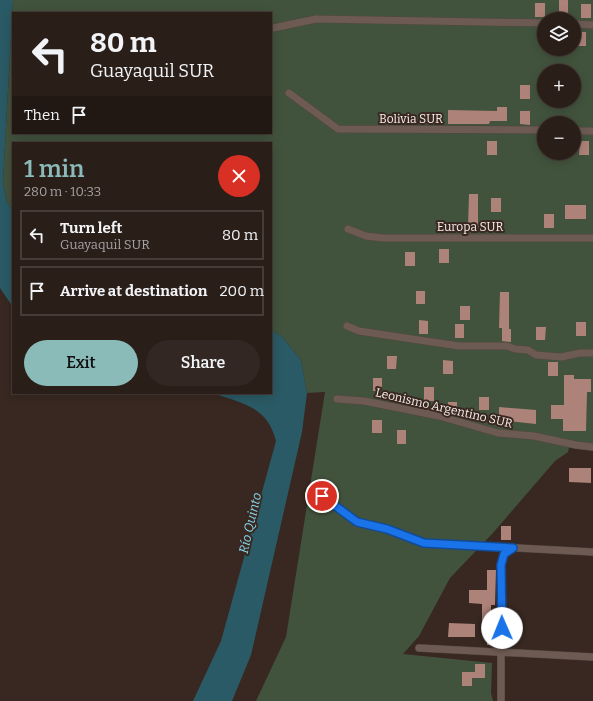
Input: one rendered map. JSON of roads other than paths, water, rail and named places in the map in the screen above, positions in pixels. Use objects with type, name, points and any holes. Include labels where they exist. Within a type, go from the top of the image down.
[{"type":"street","points":[[273,28],[316,19],[537,23]]},
{"type":"street","points":[[581,24],[593,25]]},
{"type":"street","name":"Bolivia SUR","points":[[289,93],[338,129],[537,130]]},
{"type":"street","points":[[581,130],[593,131]]},
{"type":"street","name":"Europa SUR","points":[[348,229],[366,236],[383,238],[593,238]]},
{"type":"street","points":[[347,326],[359,330],[459,346],[507,346],[515,349],[528,350],[536,355],[561,357],[580,353],[593,353]]},
{"type":"street","name":"Leonismo Argentino SUR","points":[[337,399],[364,401],[439,416],[498,433],[534,436],[593,447]]},
{"type":"street","points":[[322,496],[357,522],[387,529],[424,543],[593,552]]},
{"type":"street","points":[[502,701],[501,565],[504,554],[513,548]]},
{"type":"street","points":[[419,648],[593,658]]},
{"type":"water","points":[[0,0],[13,0],[3,182],[7,202],[12,210],[12,306],[0,288]]},
{"type":"water","points":[[272,330],[282,337],[301,360],[307,393],[302,432],[251,655],[232,701],[193,701],[221,641],[276,441],[267,420],[260,413],[244,404],[216,394],[272,394]]},
{"type":"water label","name":"Río Quinto","points":[[250,523]]}]
